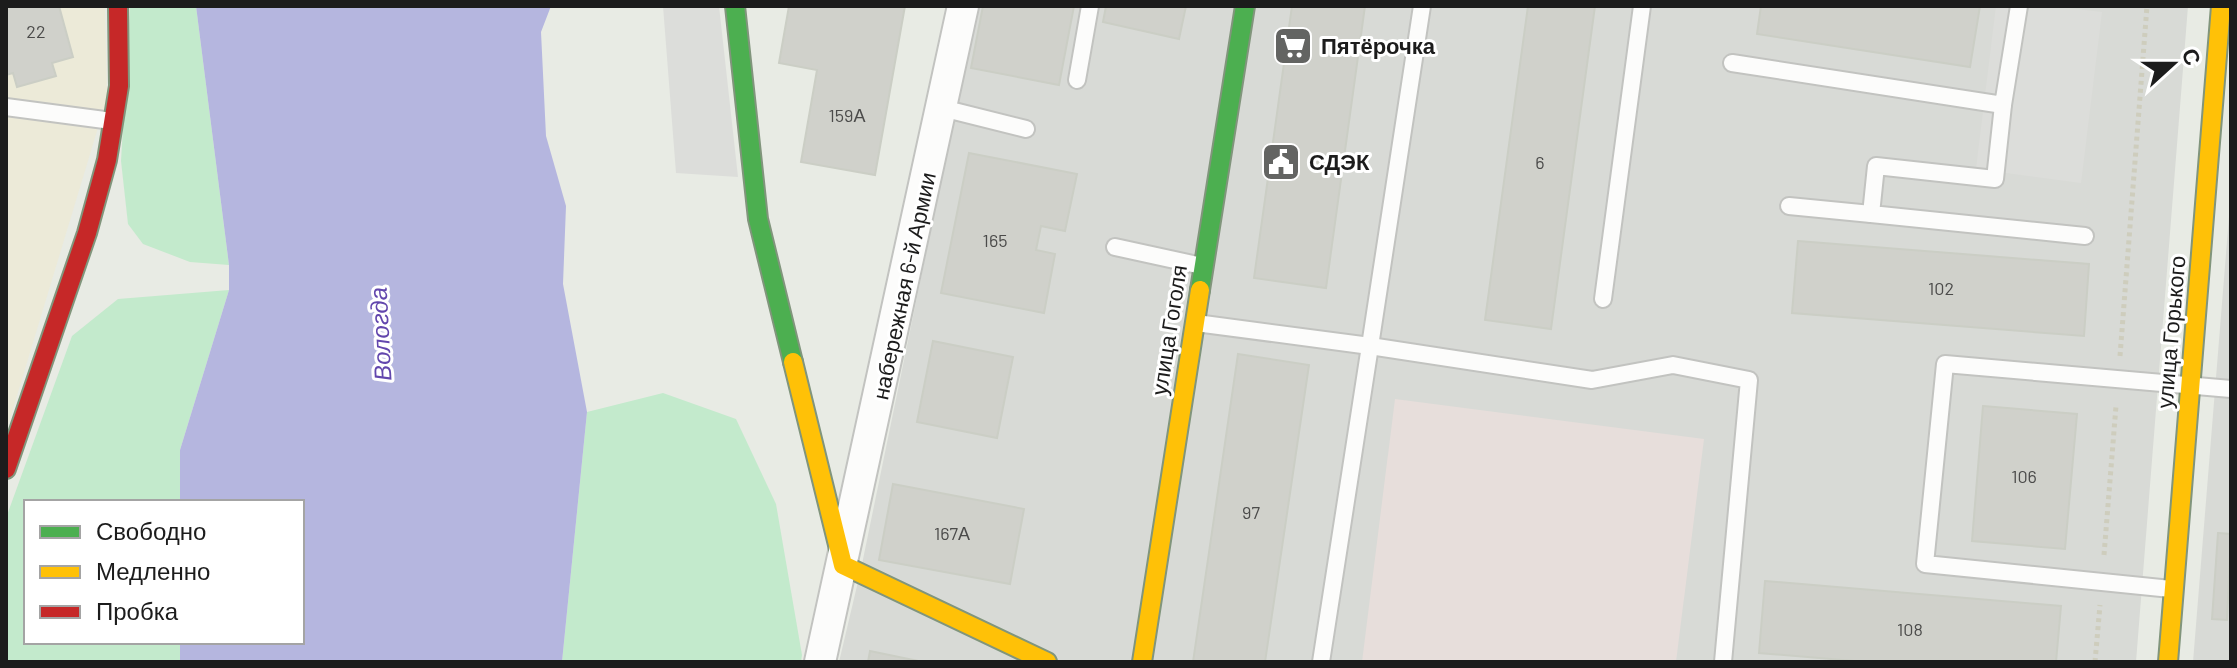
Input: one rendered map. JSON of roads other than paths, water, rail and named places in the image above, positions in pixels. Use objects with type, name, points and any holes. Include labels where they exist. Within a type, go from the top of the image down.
[{"type":"street","points":[[6,469],[92,225],[109,161],[119,98],[121,35],[118,6]]},
{"type":"street","name":"набережная 6-й Армии","points":[[735,6],[758,219],[843,565]]},
{"type":"street","name":"набережная 6-й Армии","points":[[820,662],[963,6]]},
{"type":"street","name":"улица Гоголя","points":[[1142,662],[1245,6]]},
{"type":"street","name":"улица Горького","points":[[2168,662],[2221,6]]},
{"type":"street","points":[[843,565],[1047,662]]},
{"type":"lane","points":[[1077,80],[1090,6]]},
{"type":"lane","points":[[1321,662],[1422,6]]},
{"type":"lane","points":[[1603,299],[1642,6]]},
{"type":"lane","points":[[1871,214],[1876,166],[1995,179],[2019,6]]},
{"type":"lane","points":[[1732,63],[2003,105]]},
{"type":"lane","points":[[6,107],[115,121]]},
{"type":"lane","points":[[942,108],[1026,129]]},
{"type":"lane","points":[[1789,206],[2085,236]]},
{"type":"lane","points":[[1115,247],[1204,267]]},
{"type":"lane","points":[[1194,322],[1592,380],[1673,365],[1749,380],[1723,662]]},
{"type":"lane","points":[[2174,589],[1925,564],[1945,364],[2231,389]]},
{"type":"water","name":"Вологда","points":[[196,6],[551,6],[541,32],[546,136],[566,206],[563,284],[587,412],[562,662],[180,662],[180,644],[304,644],[304,500],[180,500],[180,450],[229,290],[229,265]]},
{"type":"place","name":"Пятёрочка","points":[[1293,46]]},
{"type":"place","name":"СДЭК","points":[[1281,162]]}]
